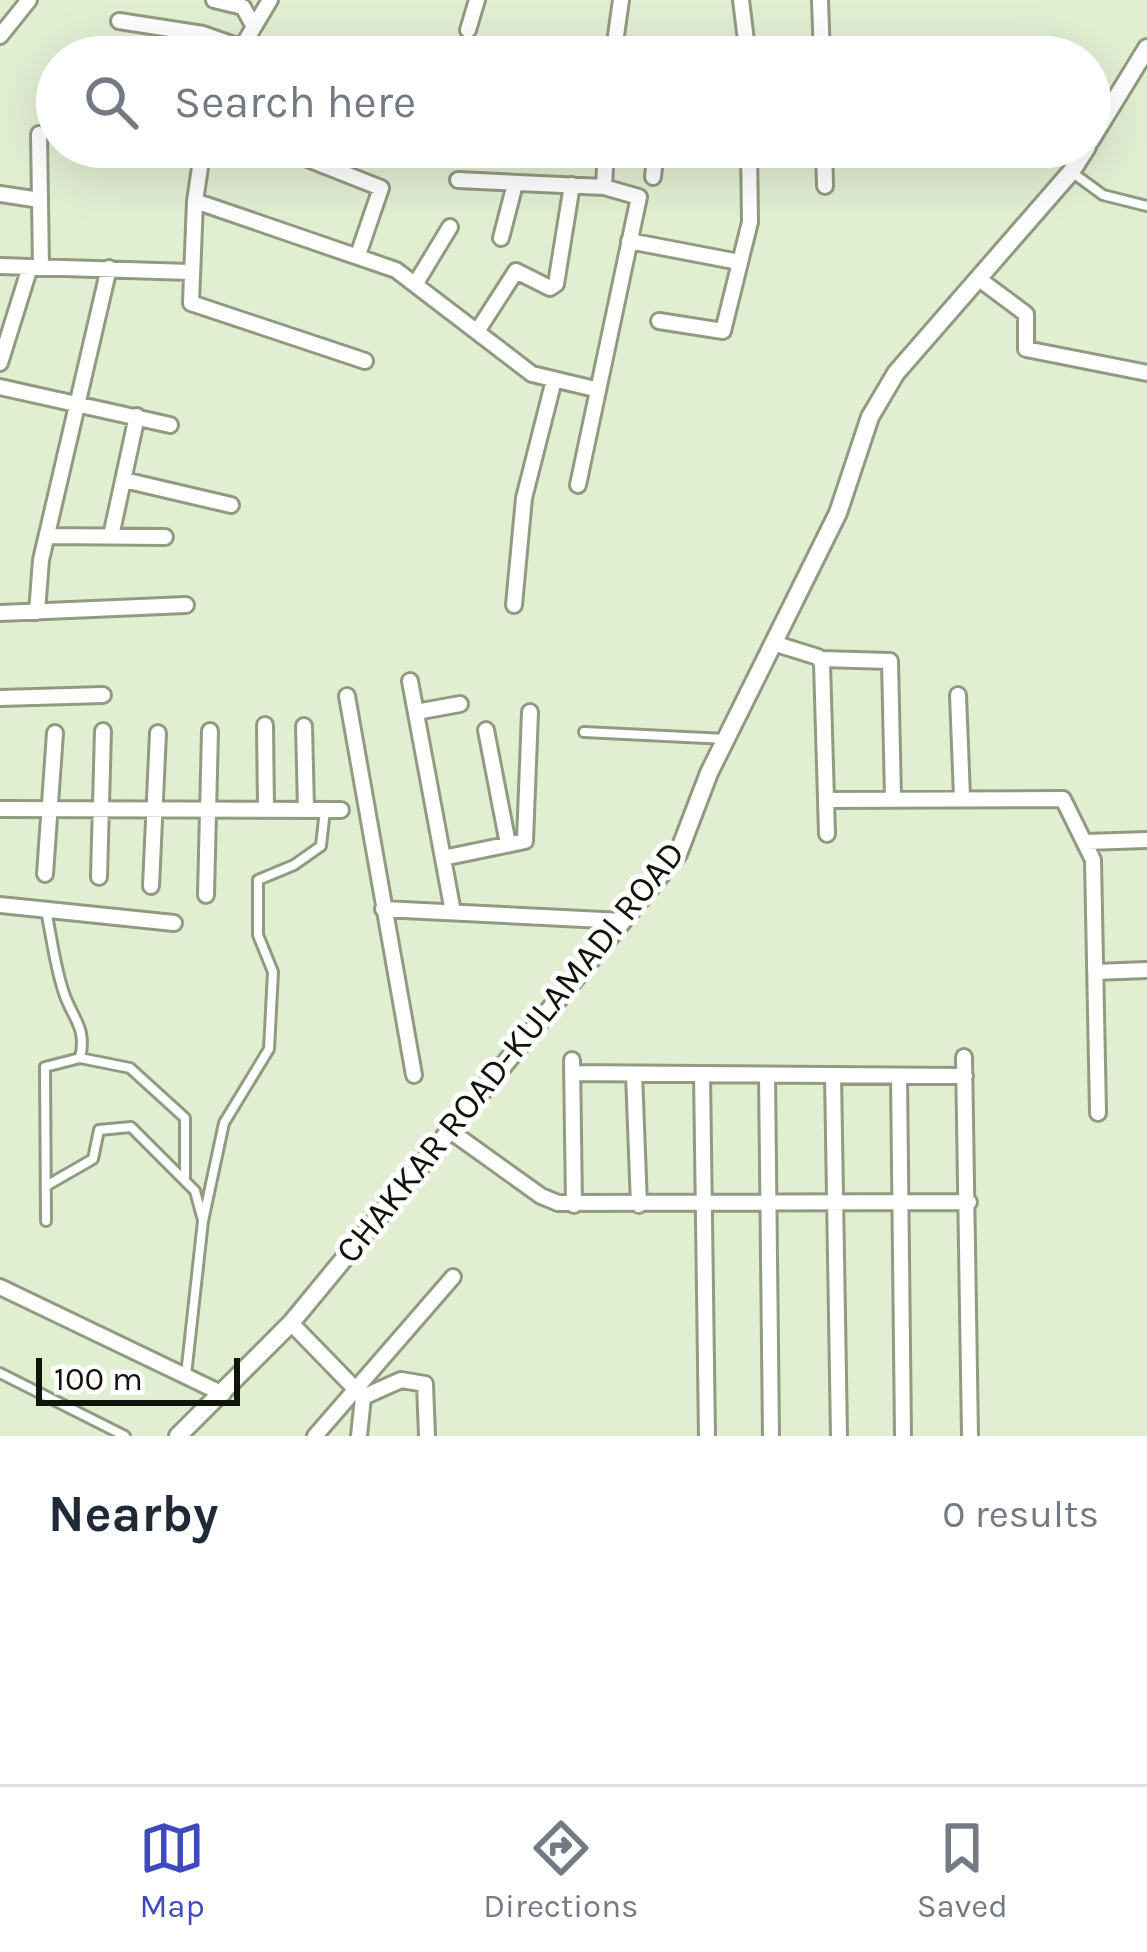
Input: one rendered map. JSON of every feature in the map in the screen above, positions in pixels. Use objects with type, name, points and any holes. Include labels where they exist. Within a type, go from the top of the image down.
[{"type":"street","points":[[0,36],[29,0]]},
{"type":"street","points":[[214,0],[263,13]]},
{"type":"street","points":[[468,30],[477,0]]},
{"type":"street","points":[[616,36],[621,0]]},
{"type":"street","points":[[741,0],[745,36]]},
{"type":"street","points":[[820,0],[821,36]]},
{"type":"street","points":[[118,21],[207,36]]},
{"type":"street","name":"CHAKKAR ROAD-KULAMADI ROAD","points":[[1111,107],[1147,48]]},
{"type":"street","points":[[0,363],[35,268],[40,168]]},
{"type":"street","points":[[200,168],[190,272],[194,305],[365,361]]},
{"type":"street","points":[[331,168],[381,188],[358,255]]},
{"type":"street","points":[[604,180],[605,168]]},
{"type":"street","points":[[653,177],[654,168]]},
{"type":"street","points":[[659,321],[723,331],[749,228],[749,168]]},
{"type":"street","points":[[825,168],[825,186]]},
{"type":"street","name":"CHAKKAR ROAD-KULAMADI ROAD","points":[[178,1436],[291,1324],[678,854],[726,740],[838,513],[870,417],[896,374],[1074,168]]},
{"type":"street","points":[[458,180],[572,185],[604,180],[638,193],[578,485]]},
{"type":"street","points":[[502,238],[515,184]]},
{"type":"street","points":[[478,330],[516,271],[550,288],[556,284],[572,185]]},
{"type":"street","points":[[0,194],[40,200]]},
{"type":"street","points":[[195,201],[358,255],[416,283],[528,371],[595,389]]},
{"type":"street","points":[[416,283],[450,227]]},
{"type":"street","points":[[629,241],[739,262]]},
{"type":"street","points":[[0,266],[190,272]]},
{"type":"street","points":[[38,612],[46,536],[109,268]]},
{"type":"street","points":[[979,279],[1026,314],[1026,349],[1147,373]]},
{"type":"street","points":[[514,605],[524,497],[554,380]]},
{"type":"street","points":[[0,387],[77,400],[170,424]]},
{"type":"street","points":[[111,536],[137,416]]},
{"type":"street","points":[[124,480],[231,506]]},
{"type":"street","points":[[46,536],[165,537]]},
{"type":"street","points":[[0,614],[186,605]]},
{"type":"street","points":[[773,644],[821,659],[890,661],[893,798]]},
{"type":"street","points":[[821,659],[827,834]]},
{"type":"street","points":[[410,682],[453,912]]},
{"type":"street","points":[[0,698],[103,695]]},
{"type":"street","points":[[958,695],[962,797]]},
{"type":"street","points":[[347,697],[414,1075]]},
{"type":"street","points":[[416,712],[460,704]]},
{"type":"street","points":[[443,858],[527,836],[530,712]]},
{"type":"street","points":[[265,725],[266,809]]},
{"type":"street","points":[[304,727],[306,809]]},
{"type":"street","points":[[486,730],[508,844]]},
{"type":"street","points":[[99,877],[104,731]]},
{"type":"street","points":[[206,895],[211,731]]},
{"type":"street","points":[[45,874],[55,733]]},
{"type":"street","points":[[151,886],[158,733]]},
{"type":"street","points":[[826,800],[1059,796],[1093,860],[1098,1113]]},
{"type":"street","points":[[0,809],[333,810]]},
{"type":"street","points":[[1087,842],[1147,840]]},
{"type":"street","points":[[0,905],[174,923]]},
{"type":"street","points":[[383,909],[622,921]]},
{"type":"street","points":[[1095,972],[1147,970]]},
{"type":"street","points":[[964,1057],[970,1436]]},
{"type":"street","points":[[574,1204],[572,1066],[634,1074],[964,1076]]},
{"type":"street","points":[[634,1074],[639,1204]]},
{"type":"street","points":[[702,1074],[707,1436]]},
{"type":"street","points":[[767,1075],[771,1436]]},
{"type":"street","points":[[833,1075],[839,1436]]},
{"type":"street","points":[[899,1076],[903,1436]]},
{"type":"street","points":[[449,1130],[549,1202],[969,1202]]},
{"type":"street","points":[[315,1436],[359,1393],[453,1277]]},
{"type":"street","points":[[0,1287],[223,1394]]},
{"type":"street","points":[[291,1324],[359,1393],[359,1436]]},
{"type":"street","points":[[359,1393],[401,1380],[425,1384],[427,1436]]},
{"type":"lane","points":[[1072,172],[1103,195],[1147,206]]},
{"type":"lane","points":[[584,732],[726,740]]},
{"type":"lane","points":[[186,1376],[203,1221],[226,1115],[269,1049],[272,966],[258,935],[258,880],[294,866],[321,846],[333,810]]},
{"type":"lane","points":[[46,909],[65,996],[82,1025],[80,1058]]},
{"type":"lane","points":[[46,1221],[44,1067],[80,1058],[130,1068],[185,1118],[185,1179]]},
{"type":"lane","points":[[46,1186],[93,1159],[95,1134],[104,1127],[137,1129],[196,1193],[203,1221]]},
{"type":"lane","points":[[0,1373],[125,1436]]}]
